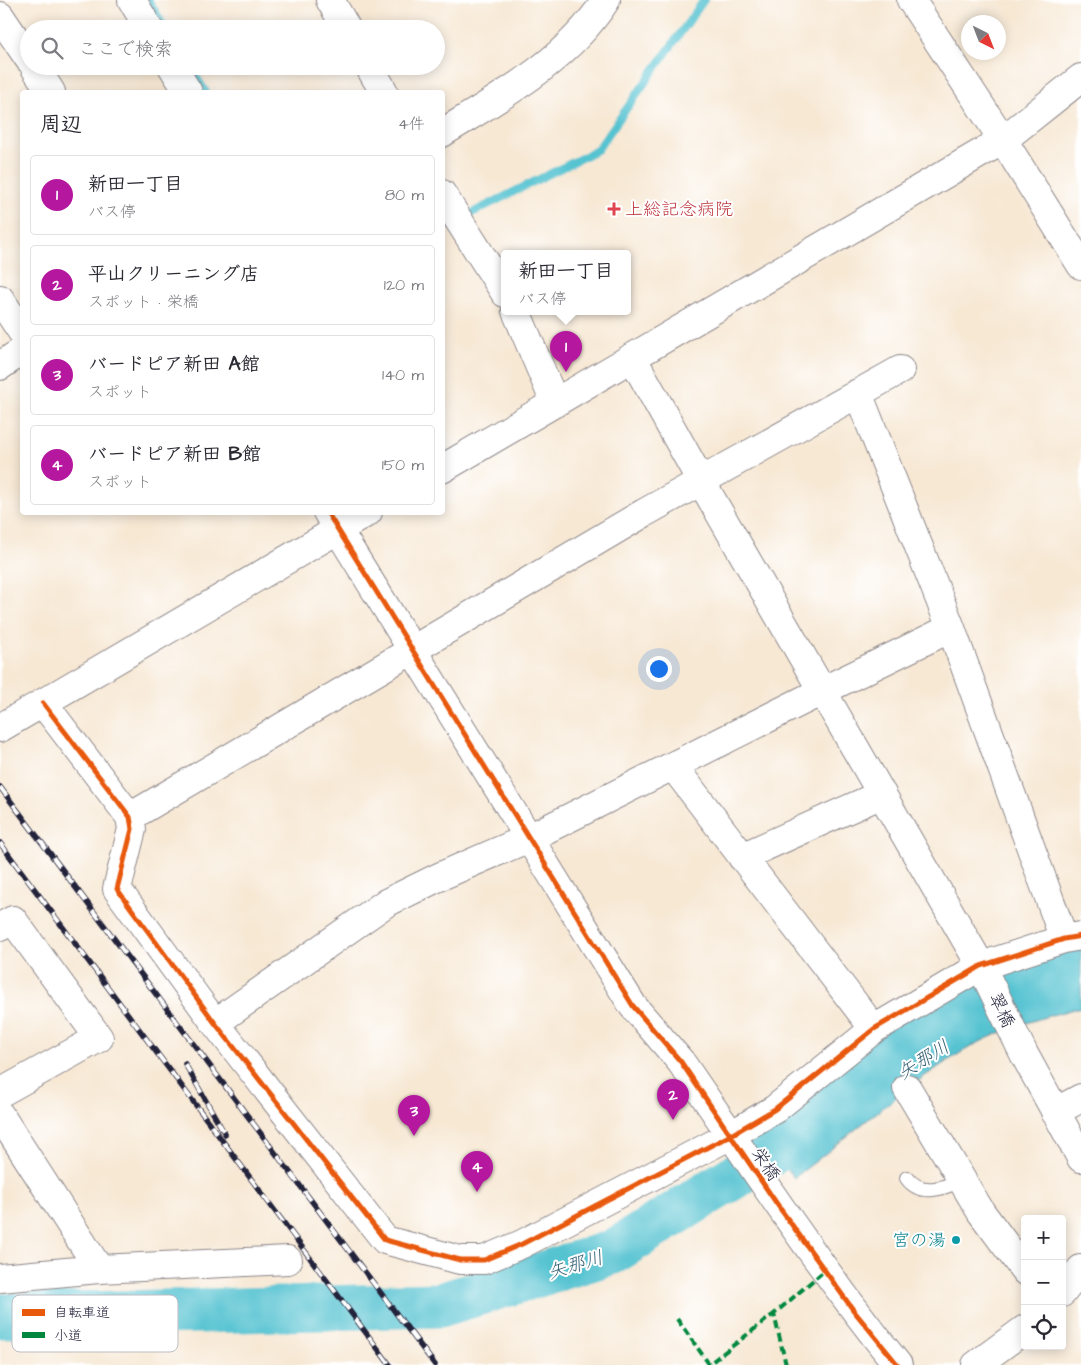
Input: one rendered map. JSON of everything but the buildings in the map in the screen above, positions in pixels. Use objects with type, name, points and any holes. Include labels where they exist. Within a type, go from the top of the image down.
[{"type":"street","points":[[132,0],[144,20]]},
{"type":"street","points":[[330,0],[342,20]]},
{"type":"street","points":[[445,131],[518,86],[561,53],[606,0]]},
{"type":"street","points":[[911,0],[1003,140],[1081,265]]},
{"type":"street","points":[[0,16],[20,46]]},
{"type":"street","points":[[40,75],[50,90]]},
{"type":"street","points":[[178,75],[187,90]]},
{"type":"street","points":[[374,75],[383,90]]},
{"type":"street","points":[[445,467],[1003,140],[1081,78]]},
{"type":"street","points":[[445,203],[501,287]]},
{"type":"street","points":[[0,299],[20,329]]},
{"type":"street","points":[[518,315],[555,403]]},
{"type":"street","points":[[0,366],[20,352]]},
{"type":"street","name":"翠橋","points":[[632,357],[701,482],[981,966],[1024,1054],[1081,1158]]},
{"type":"street","points":[[130,817],[701,482],[900,370]]},
{"type":"street","points":[[44,703],[130,817],[132,829],[117,889],[215,1022],[384,1240],[460,1260],[484,1260],[522,1244],[731,1135],[775,1109],[874,1029],[981,966],[1072,937],[858,393]]},
{"type":"street","points":[[0,728],[44,703],[333,521],[356,515]]},
{"type":"street","name":"栄橋","points":[[333,521],[633,1006],[682,1062],[779,1207],[854,1311],[898,1365]]},
{"type":"street","points":[[215,1022],[386,903],[440,876],[530,838],[822,690],[951,628]]},
{"type":"street","points":[[673,766],[874,1029]]},
{"type":"street","points":[[742,857],[882,794]]},
{"type":"street","points":[[0,927],[13,920],[99,1038],[0,1093]]},
{"type":"street","points":[[907,1088],[981,1212],[1021,1266]]},
{"type":"street","points":[[1056,1112],[1081,1098]]},
{"type":"street","points":[[0,1115],[99,1269]]},
{"type":"street","points":[[0,1278],[99,1269],[288,1260]]},
{"type":"street","points":[[1066,1288],[1081,1269]]},
{"type":"street","points":[[976,1365],[1021,1332]]},
{"type":"lane","points":[[907,1178],[912,1185],[924,1189],[942,1189],[961,1180]]},
{"type":"water","points":[[1081,947],[1081,1007],[1013,1028],[974,1045],[950,1059],[904,1091],[794,1178],[761,1131],[879,1035],[972,981]]},
{"type":"waterway","points":[[148,0],[160,20]]},
{"type":"waterway","points":[[445,226],[597,150],[704,0]]},
{"type":"waterway","points":[[195,75],[205,90]]},
{"type":"waterway","name":"矢那川","points":[[178,1312],[440,1305],[613,1252],[827,1119]]},
{"type":"waterway","name":"矢那川","points":[[0,1316],[12,1316]]},
{"type":"railway","points":[[0,787],[435,1365]]},
{"type":"railway","points":[[0,843],[390,1365]]},
{"type":"railway","points":[[185,1064],[225,1134]]},
{"type":"marked path","points":[[786,1365],[774,1314],[825,1270]]},
{"type":"marked path","points":[[677,1319],[709,1364],[774,1314]]},
{"type":"cycle path","points":[[329,515],[633,1006],[681,1062],[779,1207],[854,1311],[898,1365]]},
{"type":"cycle path","points":[[43,703],[130,817],[132,829],[117,889],[215,1023],[385,1240],[460,1260],[484,1260],[522,1244],[731,1135],[775,1109],[874,1029],[981,966],[1064,939],[1081,936]]},
{"type":"place","name":"上総記念病院","points":[[614,209]]},
{"type":"place","name":"新田一丁目","points":[[566,372]]},
{"type":"place","name":"平山クリーニング店","points":[[673,1120]]},
{"type":"place","name":"バードピア新田 A館","points":[[414,1136]]},
{"type":"place","name":"バードピア新田 B館","points":[[477,1192]]},
{"type":"place","name":"宮の湯","points":[[956,1240]]}]
